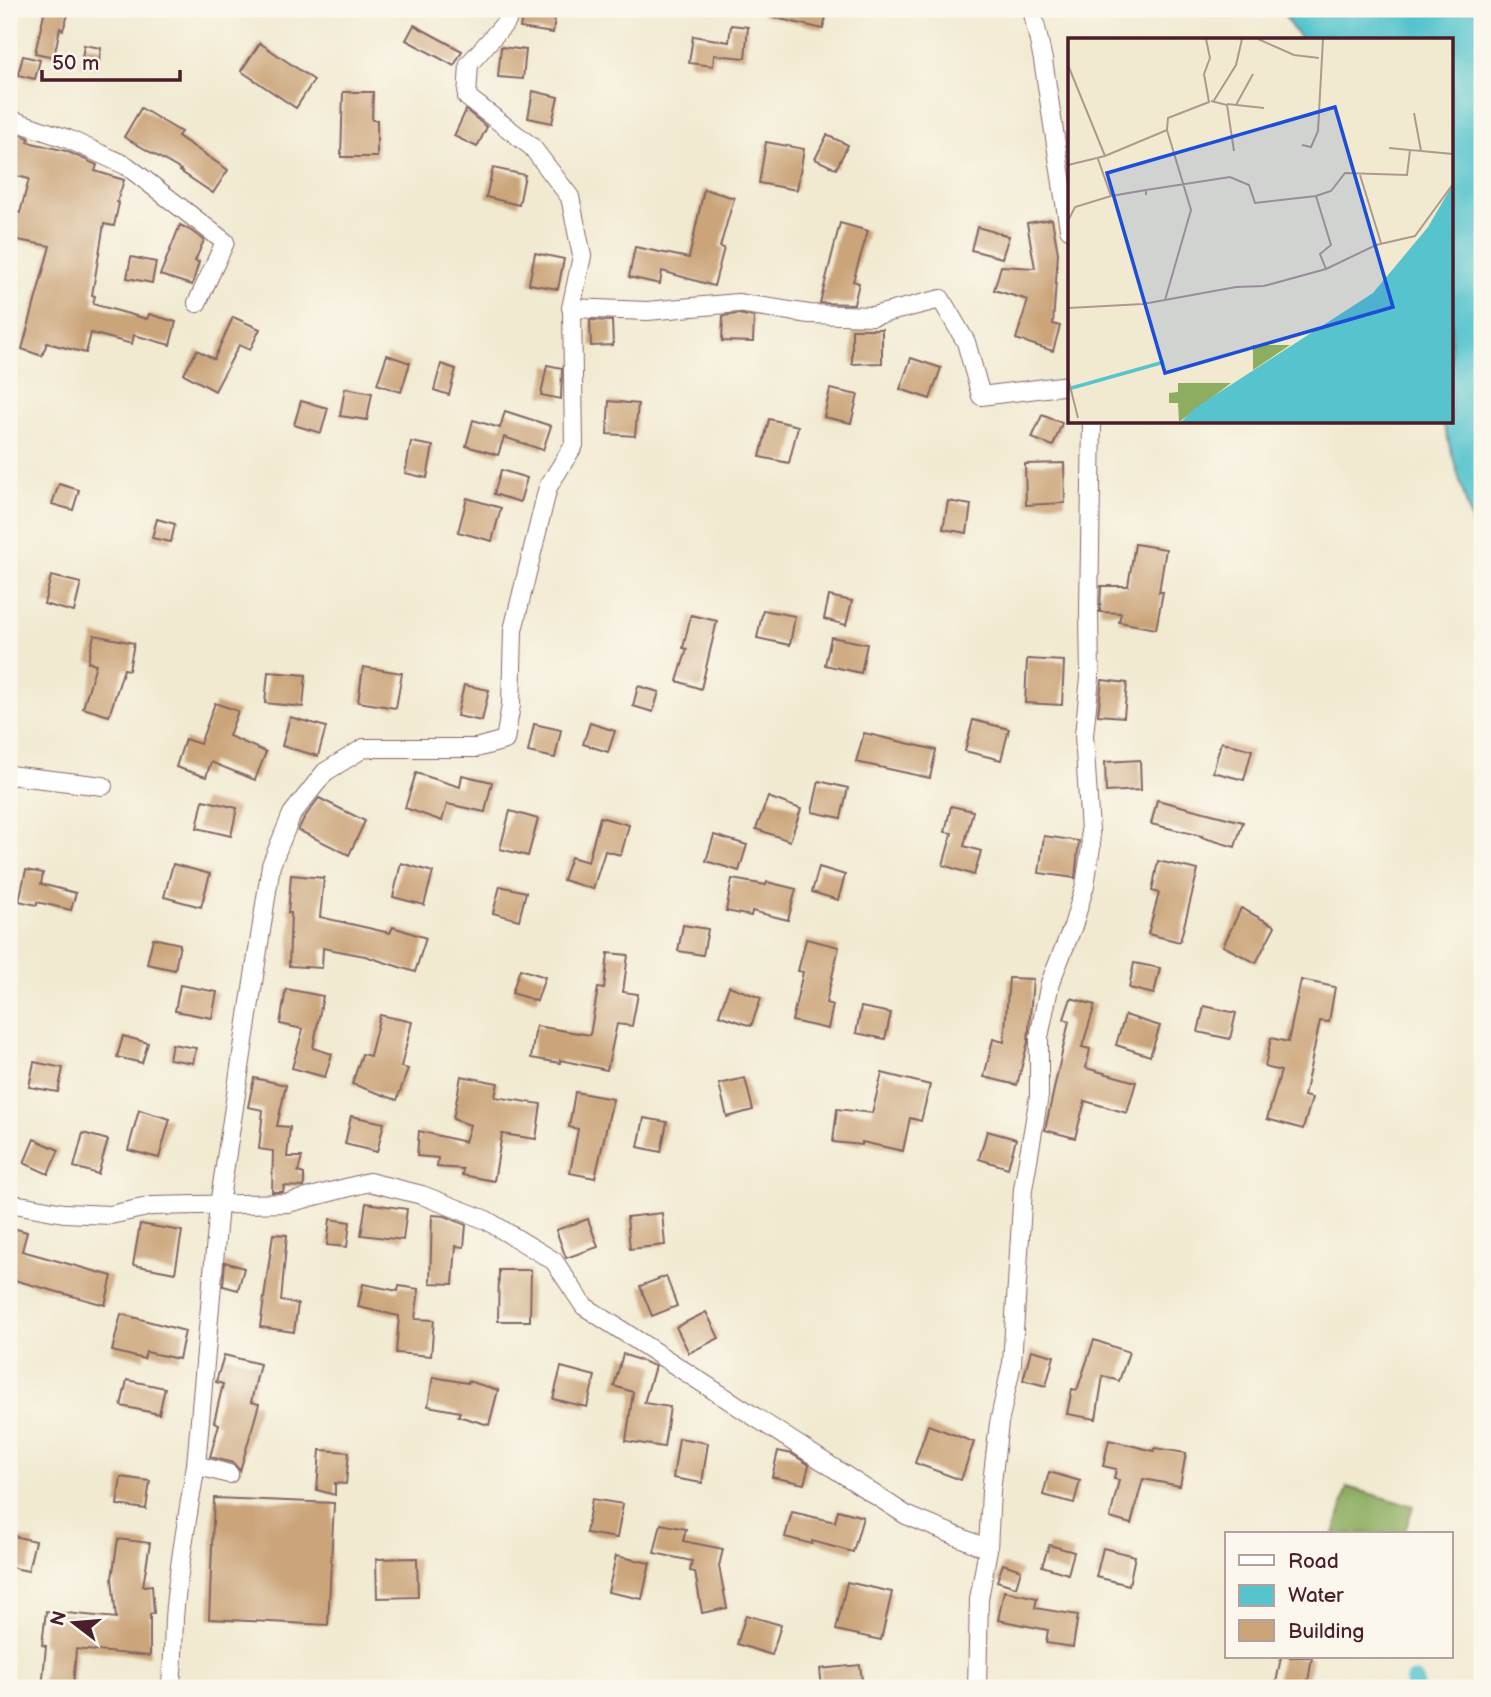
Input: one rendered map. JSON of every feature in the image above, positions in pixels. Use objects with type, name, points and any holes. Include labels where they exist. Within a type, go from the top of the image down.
[{"type":"street","points":[[170,1688],[174,1668],[174,1611],[196,1465],[219,1205],[271,865],[292,814],[325,772],[364,748],[476,748],[505,740],[511,705],[513,630],[548,488],[574,444],[572,308],[582,256],[569,197],[532,147],[467,97],[469,64],[507,21],[509,9]]},
{"type":"street","points":[[1032,9],[1043,60],[1068,222]]},
{"type":"street","points":[[9,119],[68,139],[127,166],[225,242],[197,303]]},
{"type":"street","points":[[572,308],[647,311],[738,303],[809,314],[873,316],[941,299],[966,342],[981,396],[1068,385]]},
{"type":"street","points":[[977,1688],[979,1599],[988,1549],[999,1423],[1012,1363],[1023,1189],[1039,1096],[1039,1037],[1050,983],[1073,926],[1085,885],[1091,847],[1084,735],[1090,678],[1092,424]]},
{"type":"street","points":[[9,775],[103,786]]},
{"type":"street","points":[[9,1203],[64,1213],[110,1215],[152,1206],[288,1203],[369,1182],[422,1195],[463,1209],[554,1261],[584,1306],[873,1494],[906,1515],[988,1549]]},
{"type":"street","points":[[196,1465],[229,1474]]},
{"type":"green space","points":[[1347,1487],[1413,1506],[1405,1532],[1335,1532]]},
{"type":"water","points":[[1282,9],[1482,9],[1482,558],[1444,424],[1452,424],[1452,38],[1300,38]]},
{"type":"building","points":[[45,9],[70,9],[63,30],[60,28],[54,57],[35,53]]},
{"type":"building","points":[[523,9],[556,9],[553,33],[520,28]]},
{"type":"building","points":[[763,9],[828,9],[823,29],[763,15]]},
{"type":"building","points":[[414,25],[462,51],[454,66],[406,40]]},
{"type":"building","points":[[731,25],[748,27],[745,58],[714,55],[713,66],[689,63],[693,36],[729,42]]},
{"type":"building","points":[[260,43],[314,80],[296,108],[241,71]]},
{"type":"building","points":[[84,45],[101,48],[98,68],[81,66]]},
{"type":"building","points":[[501,47],[526,50],[523,79],[498,77]]},
{"type":"building","points":[[23,56],[40,60],[35,79],[18,75]]},
{"type":"building","points":[[533,91],[558,97],[552,123],[528,118]]},
{"type":"building","points":[[343,92],[373,92],[372,120],[377,120],[377,157],[341,157]]},
{"type":"building","points":[[141,108],[181,132],[178,136],[228,170],[213,193],[181,170],[124,137]]},
{"type":"building","points":[[466,110],[487,127],[477,147],[454,136]]},
{"type":"building","points":[[13,132],[29,138],[28,142],[66,151],[97,165],[95,171],[124,180],[117,202],[119,203],[114,226],[104,224],[92,295],[95,296],[93,304],[147,319],[149,314],[176,322],[170,345],[134,335],[132,344],[91,333],[86,353],[47,343],[42,356],[22,349],[50,246],[12,239],[17,212],[20,213],[29,179],[9,174]]},
{"type":"building","points":[[827,135],[848,145],[836,169],[815,159]]},
{"type":"building","points":[[766,142],[804,149],[797,190],[759,183]]},
{"type":"building","points":[[493,168],[525,175],[519,205],[486,197]]},
{"type":"building","points":[[704,189],[734,198],[720,247],[724,248],[714,286],[662,271],[660,284],[629,277],[635,247],[689,258]]},
{"type":"building","points":[[1052,219],[1058,253],[1053,324],[1060,326],[1053,351],[1016,339],[1028,300],[994,290],[1001,266],[1035,268],[1027,223]]},
{"type":"building","points":[[840,223],[868,231],[853,281],[859,283],[854,304],[820,303]]},
{"type":"building","points":[[180,225],[204,240],[195,261],[199,262],[192,285],[160,275]]},
{"type":"building","points":[[977,227],[1009,236],[1002,258],[971,250]]},
{"type":"building","points":[[535,253],[564,259],[558,289],[529,284]]},
{"type":"building","points":[[131,257],[156,262],[152,283],[127,278]]},
{"type":"building","points":[[738,314],[754,317],[753,342],[722,341],[723,316]]},
{"type":"building","points":[[233,317],[260,329],[250,350],[239,345],[215,391],[184,374],[197,350],[214,359]]},
{"type":"building","points":[[590,320],[612,321],[613,345],[591,346]]},
{"type":"building","points":[[852,329],[882,329],[882,363],[852,364]]},
{"type":"building","points":[[387,355],[410,363],[401,392],[377,384]]},
{"type":"building","points":[[911,358],[941,368],[930,399],[900,389]]},
{"type":"building","points":[[441,364],[456,369],[449,395],[434,390]]},
{"type":"building","points":[[547,365],[562,368],[561,399],[541,395]]},
{"type":"building","points":[[345,388],[372,393],[367,420],[340,416]]},
{"type":"building","points":[[830,389],[858,395],[851,423],[824,417]]},
{"type":"building","points":[[301,401],[328,408],[321,433],[294,425]]},
{"type":"building","points":[[609,401],[638,404],[635,436],[607,434]]},
{"type":"building","points":[[505,411],[551,426],[543,450],[504,437],[498,455],[466,446],[473,420],[500,428]]},
{"type":"building","points":[[1042,415],[1062,423],[1053,446],[1032,438]]},
{"type":"building","points":[[769,419],[798,426],[789,463],[760,457]]},
{"type":"building","points":[[411,442],[433,446],[427,478],[405,473]]},
{"type":"building","points":[[1064,463],[1065,503],[1026,505],[1025,464]]},
{"type":"building","points":[[501,470],[527,478],[520,502],[494,494]]},
{"type":"building","points":[[59,484],[79,490],[73,510],[52,504]]},
{"type":"building","points":[[467,498],[501,508],[492,541],[458,532]]},
{"type":"building","points":[[948,501],[971,505],[967,533],[943,529]]},
{"type":"building","points":[[157,519],[175,524],[171,542],[152,538]]},
{"type":"building","points":[[1135,544],[1166,549],[1159,592],[1163,592],[1156,629],[1119,622],[1121,613],[1100,612],[1101,586],[1128,586]]},
{"type":"building","points":[[51,576],[81,583],[74,612],[44,604]]},
{"type":"building","points":[[829,596],[852,601],[846,625],[824,619]]},
{"type":"building","points":[[763,610],[795,616],[790,645],[757,638]]},
{"type":"building","points":[[691,615],[717,621],[701,689],[677,681],[687,649],[683,648]]},
{"type":"building","points":[[94,635],[134,643],[129,670],[124,669],[109,716],[83,708],[96,664],[88,662]]},
{"type":"building","points":[[831,637],[867,644],[861,673],[825,665]]},
{"type":"building","points":[[1027,659],[1064,661],[1062,705],[1025,703]]},
{"type":"building","points":[[363,667],[402,673],[396,708],[358,702]]},
{"type":"building","points":[[268,672],[306,675],[303,707],[265,703]]},
{"type":"building","points":[[1102,680],[1127,683],[1124,717],[1098,715]]},
{"type":"building","points":[[464,685],[489,690],[482,721],[457,716]]},
{"type":"building","points":[[638,686],[659,692],[653,712],[633,706]]},
{"type":"building","points":[[215,703],[238,711],[229,736],[266,752],[255,780],[211,762],[206,777],[176,767],[185,739],[200,744]]},
{"type":"building","points":[[290,717],[326,727],[318,756],[282,746]]},
{"type":"building","points":[[973,720],[1009,729],[1001,760],[965,751]]},
{"type":"building","points":[[590,723],[615,731],[608,752],[583,744]]},
{"type":"building","points":[[534,724],[561,730],[555,758],[528,752]]},
{"type":"building","points":[[864,733],[936,750],[930,778],[856,762]]},
{"type":"building","points":[[1221,742],[1252,750],[1244,780],[1213,772]]},
{"type":"building","points":[[1140,760],[1141,790],[1106,792],[1105,762]]},
{"type":"building","points":[[416,773],[460,787],[462,775],[492,782],[485,812],[447,804],[442,821],[405,808]]},
{"type":"building","points":[[819,781],[848,788],[841,818],[812,812]]},
{"type":"building","points":[[768,797],[801,809],[790,841],[756,829]]},
{"type":"building","points":[[319,798],[365,821],[349,855],[298,830]]},
{"type":"building","points":[[203,800],[237,808],[231,836],[197,828]]},
{"type":"building","points":[[1157,800],[1243,822],[1235,847],[1151,824]]},
{"type":"building","points":[[951,806],[973,811],[964,846],[981,851],[974,875],[943,865],[952,833],[945,832]]},
{"type":"building","points":[[510,811],[538,819],[528,856],[500,849]]},
{"type":"building","points":[[600,817],[629,825],[621,855],[605,851],[593,889],[563,880],[571,857],[588,862]]},
{"type":"building","points":[[714,835],[747,845],[739,871],[706,861]]},
{"type":"building","points":[[1044,836],[1079,841],[1075,878],[1039,873]]},
{"type":"building","points":[[1158,861],[1198,870],[1180,942],[1148,934],[1159,893],[1152,891]]},
{"type":"building","points":[[401,863],[433,872],[424,905],[393,897]]},
{"type":"building","points":[[173,864],[210,874],[201,907],[164,897]]},
{"type":"building","points":[[819,867],[845,875],[838,900],[812,892]]},
{"type":"building","points":[[26,870],[43,873],[41,884],[76,893],[71,910],[19,901]]},
{"type":"building","points":[[291,875],[324,878],[320,917],[390,933],[393,927],[426,938],[415,972],[365,956],[323,948],[322,968],[289,966],[291,913],[288,913]]},
{"type":"building","points":[[732,879],[766,885],[767,882],[796,889],[788,920],[752,911],[751,916],[726,911]]},
{"type":"building","points":[[500,886],[526,892],[519,920],[493,913]]},
{"type":"building","points":[[1241,908],[1275,926],[1256,963],[1223,946]]},
{"type":"building","points":[[683,925],[708,929],[703,955],[678,951]]},
{"type":"building","points":[[153,938],[180,944],[175,970],[147,964]]},
{"type":"building","points":[[806,939],[839,947],[826,1003],[833,1005],[828,1029],[792,1021],[803,972],[798,971]]},
{"type":"building","points":[[608,953],[628,955],[623,992],[638,994],[632,1026],[617,1024],[607,1070],[560,1060],[560,1063],[531,1058],[536,1026],[590,1035],[598,988],[604,989]]},
{"type":"building","points":[[1134,963],[1160,968],[1154,994],[1129,988]]},
{"type":"building","points":[[520,969],[545,977],[537,1001],[512,993]]},
{"type":"building","points":[[1009,978],[1033,979],[1028,1042],[1017,1085],[984,1077],[993,1039],[1004,1042]]},
{"type":"building","points":[[1301,980],[1335,987],[1329,1022],[1320,1021],[1304,1096],[1312,1098],[1303,1129],[1267,1119],[1281,1071],[1265,1067],[1271,1038],[1288,1042]]},
{"type":"building","points":[[180,985],[217,992],[212,1018],[175,1011]]},
{"type":"building","points":[[729,986],[761,998],[751,1026],[719,1015]]},
{"type":"building","points":[[286,989],[323,996],[313,1048],[332,1054],[325,1077],[292,1068],[303,1029],[280,1024]]},
{"type":"building","points":[[1071,998],[1095,1005],[1082,1047],[1090,1049],[1086,1068],[1136,1082],[1127,1113],[1085,1101],[1075,1138],[1045,1130],[1069,1021],[1064,1019]]},
{"type":"building","points":[[1204,1006],[1236,1013],[1230,1039],[1198,1032]]},
{"type":"building","points":[[861,1007],[891,1013],[885,1039],[856,1033]]},
{"type":"building","points":[[380,1015],[412,1022],[401,1067],[408,1069],[397,1100],[352,1084],[362,1054],[370,1056]]},
{"type":"building","points":[[1125,1015],[1160,1026],[1150,1056],[1116,1045]]},
{"type":"building","points":[[123,1036],[148,1043],[142,1063],[117,1057]]},
{"type":"building","points":[[172,1044],[196,1048],[193,1063],[169,1059]]},
{"type":"building","points":[[34,1062],[63,1068],[58,1092],[29,1087]]},
{"type":"building","points":[[882,1073],[930,1085],[921,1121],[910,1118],[903,1151],[862,1142],[862,1145],[833,1142],[837,1109],[872,1113]]},
{"type":"building","points":[[461,1076],[498,1083],[495,1097],[541,1104],[536,1139],[502,1134],[494,1181],[462,1175],[463,1169],[437,1167],[438,1158],[417,1156],[419,1131],[465,1142],[470,1125],[453,1119]]},
{"type":"building","points":[[254,1078],[286,1085],[277,1126],[290,1127],[287,1157],[302,1157],[298,1172],[304,1174],[304,1187],[284,1186],[283,1192],[272,1192],[273,1151],[259,1149],[263,1110],[248,1107]]},
{"type":"building","points":[[745,1078],[753,1110],[727,1117],[719,1084]]},
{"type":"building","points":[[575,1092],[613,1099],[595,1178],[570,1173],[578,1129],[569,1127]]},
{"type":"building","points":[[139,1110],[170,1119],[159,1158],[128,1150]]},
{"type":"building","points":[[351,1116],[384,1123],[377,1152],[345,1144]]},
{"type":"building","points":[[644,1118],[667,1122],[661,1152],[638,1147]]},
{"type":"building","points":[[987,1131],[1016,1139],[1008,1168],[979,1159]]},
{"type":"building","points":[[83,1133],[108,1140],[98,1174],[74,1167]]},
{"type":"building","points":[[34,1139],[59,1150],[48,1174],[24,1163]]},
{"type":"building","points":[[366,1203],[407,1209],[403,1240],[361,1235]]},
{"type":"building","points":[[662,1213],[665,1245],[630,1249],[627,1217]]},
{"type":"building","points":[[432,1215],[445,1216],[466,1225],[464,1247],[456,1246],[453,1284],[430,1283]]},
{"type":"building","points":[[330,1219],[350,1222],[347,1247],[327,1245]]},
{"type":"building","points":[[588,1219],[598,1247],[566,1258],[556,1230]]},
{"type":"building","points":[[140,1224],[182,1231],[175,1273],[133,1265]]},
{"type":"building","points":[[9,1227],[27,1232],[22,1251],[112,1276],[105,1305],[14,1280],[9,1283]]},
{"type":"building","points":[[273,1234],[287,1235],[281,1301],[298,1304],[294,1332],[260,1327]]},
{"type":"building","points":[[225,1262],[244,1268],[238,1290],[223,1286]]},
{"type":"building","points":[[499,1270],[531,1270],[530,1321],[498,1321]]},
{"type":"building","points":[[666,1276],[677,1306],[652,1316],[640,1286]]},
{"type":"building","points":[[363,1284],[398,1291],[399,1286],[419,1289],[415,1319],[434,1320],[431,1356],[396,1353],[399,1316],[358,1307]]},
{"type":"building","points":[[706,1312],[719,1338],[689,1353],[676,1327]]},
{"type":"building","points":[[121,1314],[185,1331],[179,1359],[146,1352],[144,1359],[112,1351]]},
{"type":"building","points":[[1094,1340],[1129,1352],[1119,1381],[1103,1376],[1096,1419],[1067,1414],[1072,1389],[1077,1390]]},
{"type":"building","points":[[1031,1350],[1054,1356],[1046,1386],[1023,1380]]},
{"type":"building","points":[[623,1354],[655,1366],[644,1403],[670,1407],[664,1447],[626,1441],[633,1392],[614,1386]]},
{"type":"building","points":[[224,1355],[260,1364],[251,1402],[259,1404],[240,1471],[233,1463],[210,1457],[219,1424],[214,1422],[223,1384],[216,1382]]},
{"type":"building","points":[[561,1367],[595,1376],[587,1407],[553,1399]]},
{"type":"building","points":[[433,1377],[468,1381],[498,1390],[489,1425],[458,1416],[460,1412],[428,1406]]},
{"type":"building","points":[[127,1380],[165,1388],[159,1414],[121,1406]]},
{"type":"building","points":[[928,1425],[974,1442],[961,1480],[915,1463]]},
{"type":"building","points":[[679,1438],[708,1443],[702,1483],[673,1478]]},
{"type":"building","points":[[1109,1440],[1154,1451],[1155,1448],[1186,1453],[1180,1486],[1143,1479],[1131,1524],[1110,1518],[1119,1480],[1114,1479],[1116,1469],[1103,1466]]},
{"type":"building","points":[[320,1450],[349,1452],[346,1484],[335,1483],[335,1495],[317,1490]]},
{"type":"building","points":[[778,1451],[792,1454],[809,1465],[804,1484],[772,1477]]},
{"type":"building","points":[[1049,1472],[1080,1481],[1074,1503],[1043,1495]]},
{"type":"building","points":[[121,1477],[150,1481],[146,1509],[117,1505]]},
{"type":"building","points":[[214,1498],[334,1503],[328,1625],[209,1619]]},
{"type":"building","points":[[592,1499],[623,1504],[617,1538],[586,1533]]},
{"type":"building","points":[[838,1510],[863,1517],[853,1552],[785,1537],[792,1512],[835,1522]]},
{"type":"building","points":[[661,1524],[686,1529],[683,1541],[723,1549],[719,1566],[727,1608],[702,1613],[695,1572],[690,1571],[692,1561],[654,1553]]},
{"type":"building","points":[[9,1535],[35,1541],[28,1571],[9,1567]]},
{"type":"building","points":[[118,1539],[150,1543],[143,1586],[152,1585],[154,1613],[150,1614],[150,1656],[76,1649],[73,1688],[42,1688],[46,1646],[42,1645],[46,1611],[116,1618],[112,1578]]},
{"type":"building","points":[[1049,1545],[1074,1552],[1068,1574],[1042,1566]]},
{"type":"building","points":[[1103,1548],[1135,1556],[1129,1585],[1096,1577]]},
{"type":"building","points":[[616,1556],[650,1563],[642,1599],[608,1592]]},
{"type":"building","points":[[417,1558],[418,1597],[377,1598],[376,1559]]},
{"type":"building","points":[[1003,1564],[1021,1570],[1016,1587],[997,1581]]},
{"type":"building","points":[[847,1582],[892,1592],[881,1640],[836,1630]]},
{"type":"building","points":[[1004,1591],[1037,1598],[1035,1608],[1078,1615],[1073,1647],[1046,1643],[1048,1630],[998,1620]]},
{"type":"building","points":[[746,1615],[781,1625],[772,1655],[737,1644]]},
{"type":"building","points":[[1281,1658],[1312,1658],[1307,1688],[1276,1683]]},
{"type":"building","points":[[860,1665],[863,1688],[822,1688],[820,1669]]},
{"type":"waterway","points":[[1414,1682],[1414,1688]]}]
